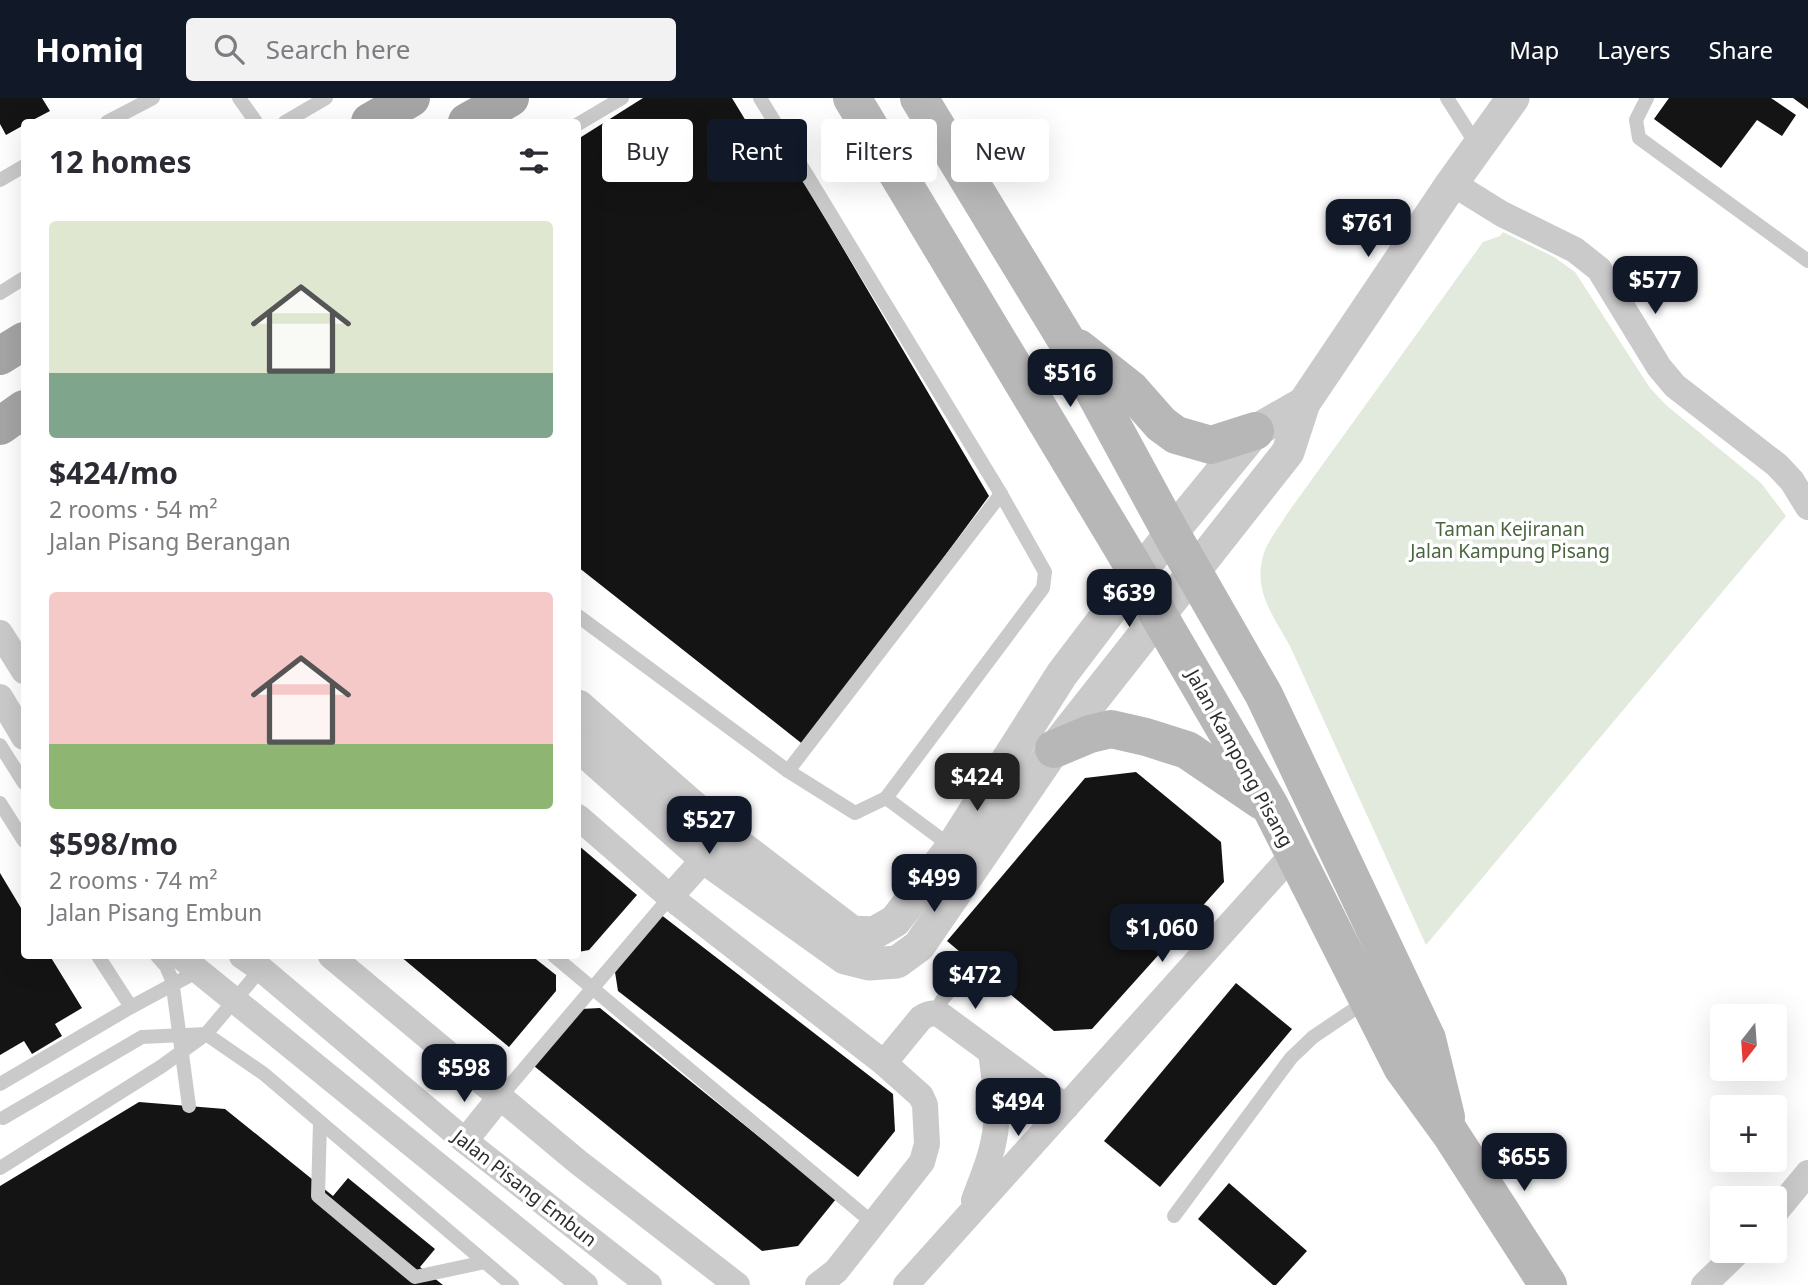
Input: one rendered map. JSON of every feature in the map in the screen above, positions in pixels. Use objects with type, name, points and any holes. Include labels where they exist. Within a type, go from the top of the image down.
[{"type":"main road","points":[[375,119],[411,98]]},
{"type":"main road","points":[[472,119],[510,98]]},
{"type":"main road","name":"Jalan Kampong Pisang","points":[[852,98],[1138,574],[1159,616],[1270,806],[1402,1068],[1450,1133],[1548,1285]]},
{"type":"main road","name":"Jalan Kampong Pisang","points":[[919,98],[1065,338],[1171,533],[1264,695],[1427,1039],[1450,1133]]},
{"type":"main road","points":[[1065,338],[1131,390],[1161,424],[1177,435],[1211,445],[1255,430]]},
{"type":"main road","points":[[0,426],[21,411]]},
{"type":"main road","points":[[1054,750],[1090,734],[1111,729],[1146,737],[1187,750],[1270,806]]},
{"type":"street","points":[[581,748],[705,858],[845,958],[869,964],[897,962],[919,946],[1054,750],[1288,452],[1304,403],[1452,183],[1513,98]]},
{"type":"street","points":[[1452,183],[1502,214],[1575,250],[1599,269],[1659,367],[1675,386],[1777,465],[1792,481],[1808,507]]},
{"type":"street","points":[[581,709],[725,835],[852,932],[874,933],[895,921],[952,847],[1062,674],[1171,533],[1255,430],[1304,403]]},
{"type":"street","points":[[0,633],[21,666]]},
{"type":"street","points":[[0,697],[21,732]]},
{"type":"street","points":[[581,820],[670,897],[884,1063],[921,1096],[925,1105],[927,1144],[918,1170],[836,1271],[818,1285]]},
{"type":"street","points":[[906,1285],[1293,854]]},
{"type":"street","points":[[670,897],[705,858]]},
{"type":"street","points":[[335,959],[578,1162],[737,1285]]},
{"type":"street","name":"Jalan Pisang Embun","points":[[251,962],[465,1141],[649,1285]]},
{"type":"street","name":"Jalan Pisang Embun","points":[[189,963],[585,1285]]},
{"type":"street","points":[[884,1063],[921,1018],[928,1013],[935,1013],[1066,1107]]},
{"type":"street","points":[[969,1214],[988,1162],[996,1128],[997,1098],[991,1052]]},
{"type":"street","points":[[465,1141],[501,1096]]},
{"type":"street","points":[[1787,1198],[1808,1173]]},
{"type":"street","points":[[1704,1285],[1727,1263]]},
{"type":"lane","points":[[113,119],[153,98]]},
{"type":"lane","points":[[239,98],[254,119]]},
{"type":"lane","points":[[290,119],[326,98]]},
{"type":"lane","points":[[581,122],[622,98]]},
{"type":"lane","points":[[581,618],[788,771],[855,813],[886,798],[1043,588],[1045,572],[1001,494],[760,98]]},
{"type":"lane","points":[[1447,98],[1478,146]]},
{"type":"lane","points":[[1647,98],[1636,120],[1639,138],[1808,261]]},
{"type":"lane","points":[[0,180],[21,168]]},
{"type":"lane","points":[[0,293],[21,280]]},
{"type":"lane","points":[[788,771],[1001,494]]},
{"type":"lane","points":[[0,745],[21,778]]},
{"type":"lane","points":[[886,798],[952,847]]},
{"type":"lane","points":[[0,803],[21,836]]},
{"type":"lane","points":[[501,1096],[670,897]]},
{"type":"lane","points":[[100,959],[131,1007]]},
{"type":"lane","points":[[160,959],[166,965],[172,980],[189,1106]]},
{"type":"lane","points":[[558,959],[873,1223]]},
{"type":"lane","points":[[0,1168],[162,1066],[206,1034],[236,999],[251,962]]},
{"type":"lane","points":[[0,1084],[131,1007],[189,963]]},
{"type":"lane","points":[[935,1013],[973,963]]},
{"type":"lane","points":[[1174,1216],[1291,1058],[1313,1037],[1369,1000]]},
{"type":"lane","points":[[3,1118],[142,1037],[206,1034],[264,1074],[512,1285]]},
{"type":"lane","points":[[320,1122],[318,1196],[415,1277],[485,1262]]},
{"type":"green space","name":"Taman Kejiranan Jalan Kampung Pisang","points":[[1503,232],[1554,257],[1575,272],[1650,388],[1666,405],[1761,483],[1786,516],[1426,945],[1290,646],[1266,602],[1262,591],[1261,566],[1266,548],[1287,514],[1483,242],[1500,236]]},
{"type":"building","points":[[0,98],[42,98],[50,111],[35,119],[21,119],[21,127],[6,135],[0,124]]},
{"type":"building","points":[[643,98],[732,98],[745,119],[707,119],[707,182],[804,182],[989,496],[805,746],[581,569],[581,137],[602,124],[602,182],[693,182],[693,119],[610,119]]},
{"type":"building","points":[[1669,98],[1771,98],[1796,115],[1782,136],[1757,120],[1721,168],[1654,119]]},
{"type":"building","points":[[1793,98],[1808,98],[1808,109]]},
{"type":"building","points":[[1136,772],[1221,842],[1224,882],[1092,1029],[1054,1031],[947,941],[1085,778]]},
{"type":"building","points":[[581,848],[637,895],[589,950],[581,951]]},
{"type":"building","points":[[0,873],[21,908],[21,959],[52,959],[82,1008],[55,1024],[62,1036],[32,1054],[24,1041],[0,1055]]},
{"type":"building","points":[[660,914],[893,1094],[895,1131],[858,1177],[618,991],[615,972]]},
{"type":"building","points":[[404,959],[536,959],[556,975],[556,991],[509,1047]]},
{"type":"building","points":[[1236,983],[1292,1029],[1160,1187],[1104,1141]]},
{"type":"building","points":[[600,1008],[836,1199],[798,1246],[762,1251],[534,1066],[581,1009]]},
{"type":"building","points":[[139,1102],[225,1109],[333,1196],[348,1178],[435,1249],[420,1267],[443,1285],[0,1285],[0,1186]]},
{"type":"building","points":[[1229,1183],[1307,1251],[1276,1285],[1198,1219]]}]
